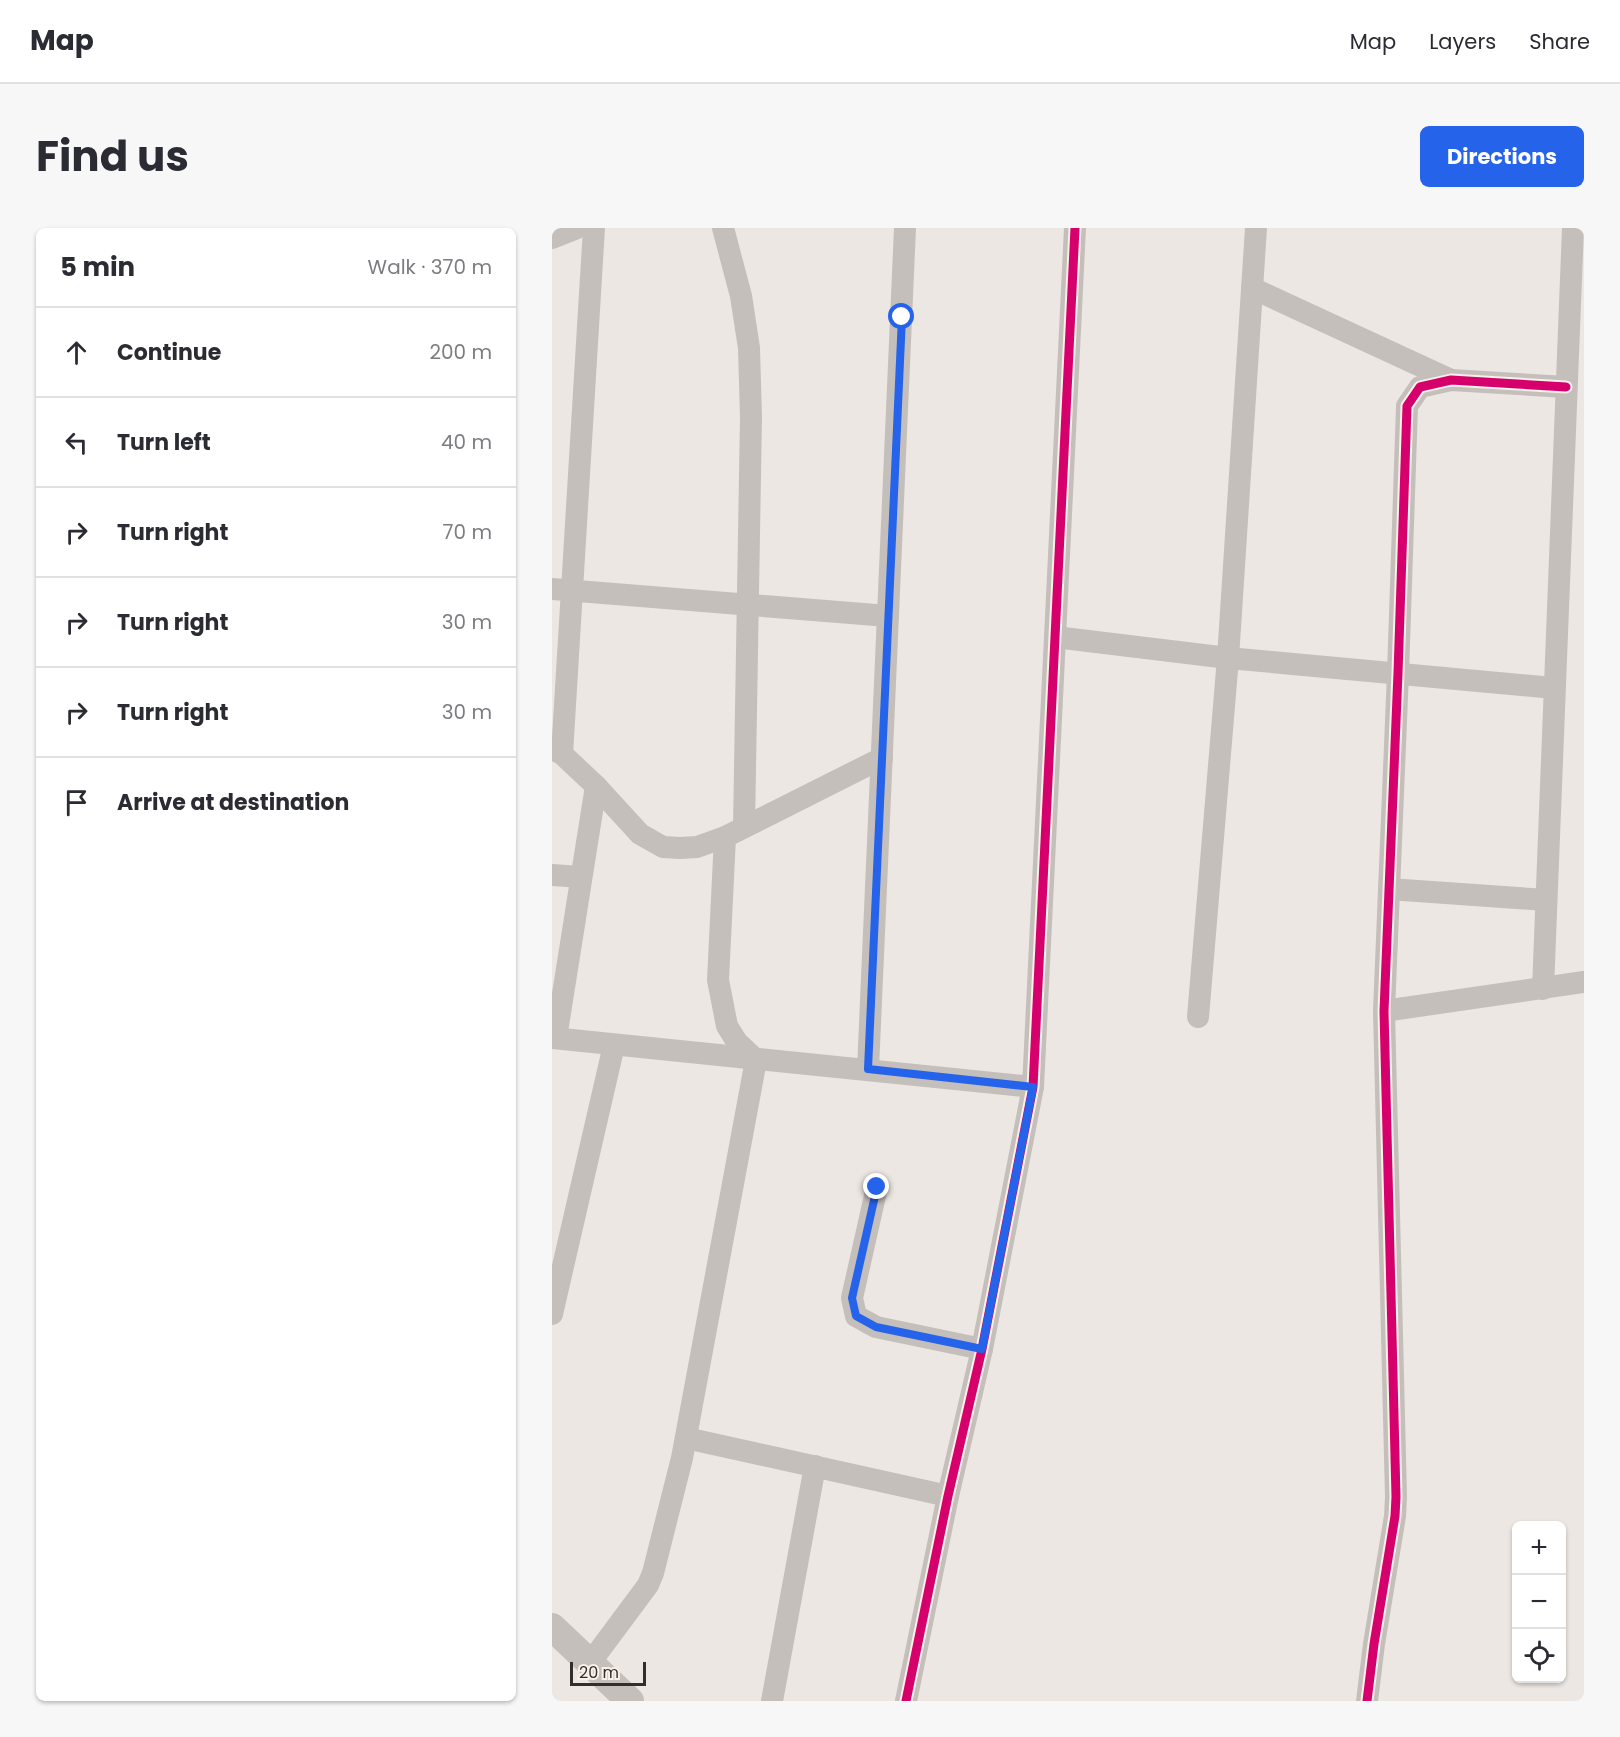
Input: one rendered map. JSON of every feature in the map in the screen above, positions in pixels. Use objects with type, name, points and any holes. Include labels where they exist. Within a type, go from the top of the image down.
[{"type":"street","points":[[552,238],[577,228]]},
{"type":"street","points":[[594,228],[562,589],[557,752],[596,786],[640,834],[663,847],[697,847],[734,832],[882,758]]},
{"type":"street","points":[[723,228],[741,296],[749,348],[751,417],[748,604],[734,832],[718,980],[727,1026],[737,1042],[756,1060]]},
{"type":"street","points":[[868,1069],[905,228]]},
{"type":"street","points":[[906,1701],[948,1496],[982,1349],[1033,1087],[1075,228]]},
{"type":"street","points":[[1198,1017],[1228,658],[1256,228]]},
{"type":"street","points":[[1543,989],[1566,387],[1576,324],[1573,228]]},
{"type":"street","points":[[1252,288],[1450,380]]},
{"type":"street","points":[[1367,1701],[1396,1497],[1384,1011],[1407,406],[1420,387],[1450,380],[1566,387]]},
{"type":"street","points":[[562,589],[888,616]]},
{"type":"street","points":[[1055,637],[1228,658],[1554,688]]},
{"type":"street","points":[[596,786],[554,1038],[1033,1087]]},
{"type":"street","points":[[552,875],[581,877]]},
{"type":"street","points":[[1389,889],[1546,900]]},
{"type":"street","points":[[1384,1011],[1584,982]]},
{"type":"street","points":[[552,1314],[614,1045]]},
{"type":"street","points":[[590,1663],[648,1585],[676,1485],[756,1060]]},
{"type":"street","points":[[877,1187],[852,1298],[856,1316],[876,1327],[982,1349]]},
{"type":"street","points":[[686,1438],[948,1496]]},
{"type":"street","points":[[772,1701],[815,1466]]},
{"type":"street","points":[[552,1627],[630,1701]]},
{"type":"cycle path","points":[[906,1701],[948,1496],[982,1349],[1033,1087],[1075,228]]},
{"type":"cycle path","points":[[1367,1701],[1396,1497],[1384,1011],[1407,406],[1420,387],[1451,380],[1566,387]]},
{"type":"route","points":[[877,1187],[852,1298],[856,1316],[876,1327],[982,1349],[1033,1087],[868,1069],[902,317]]}]
